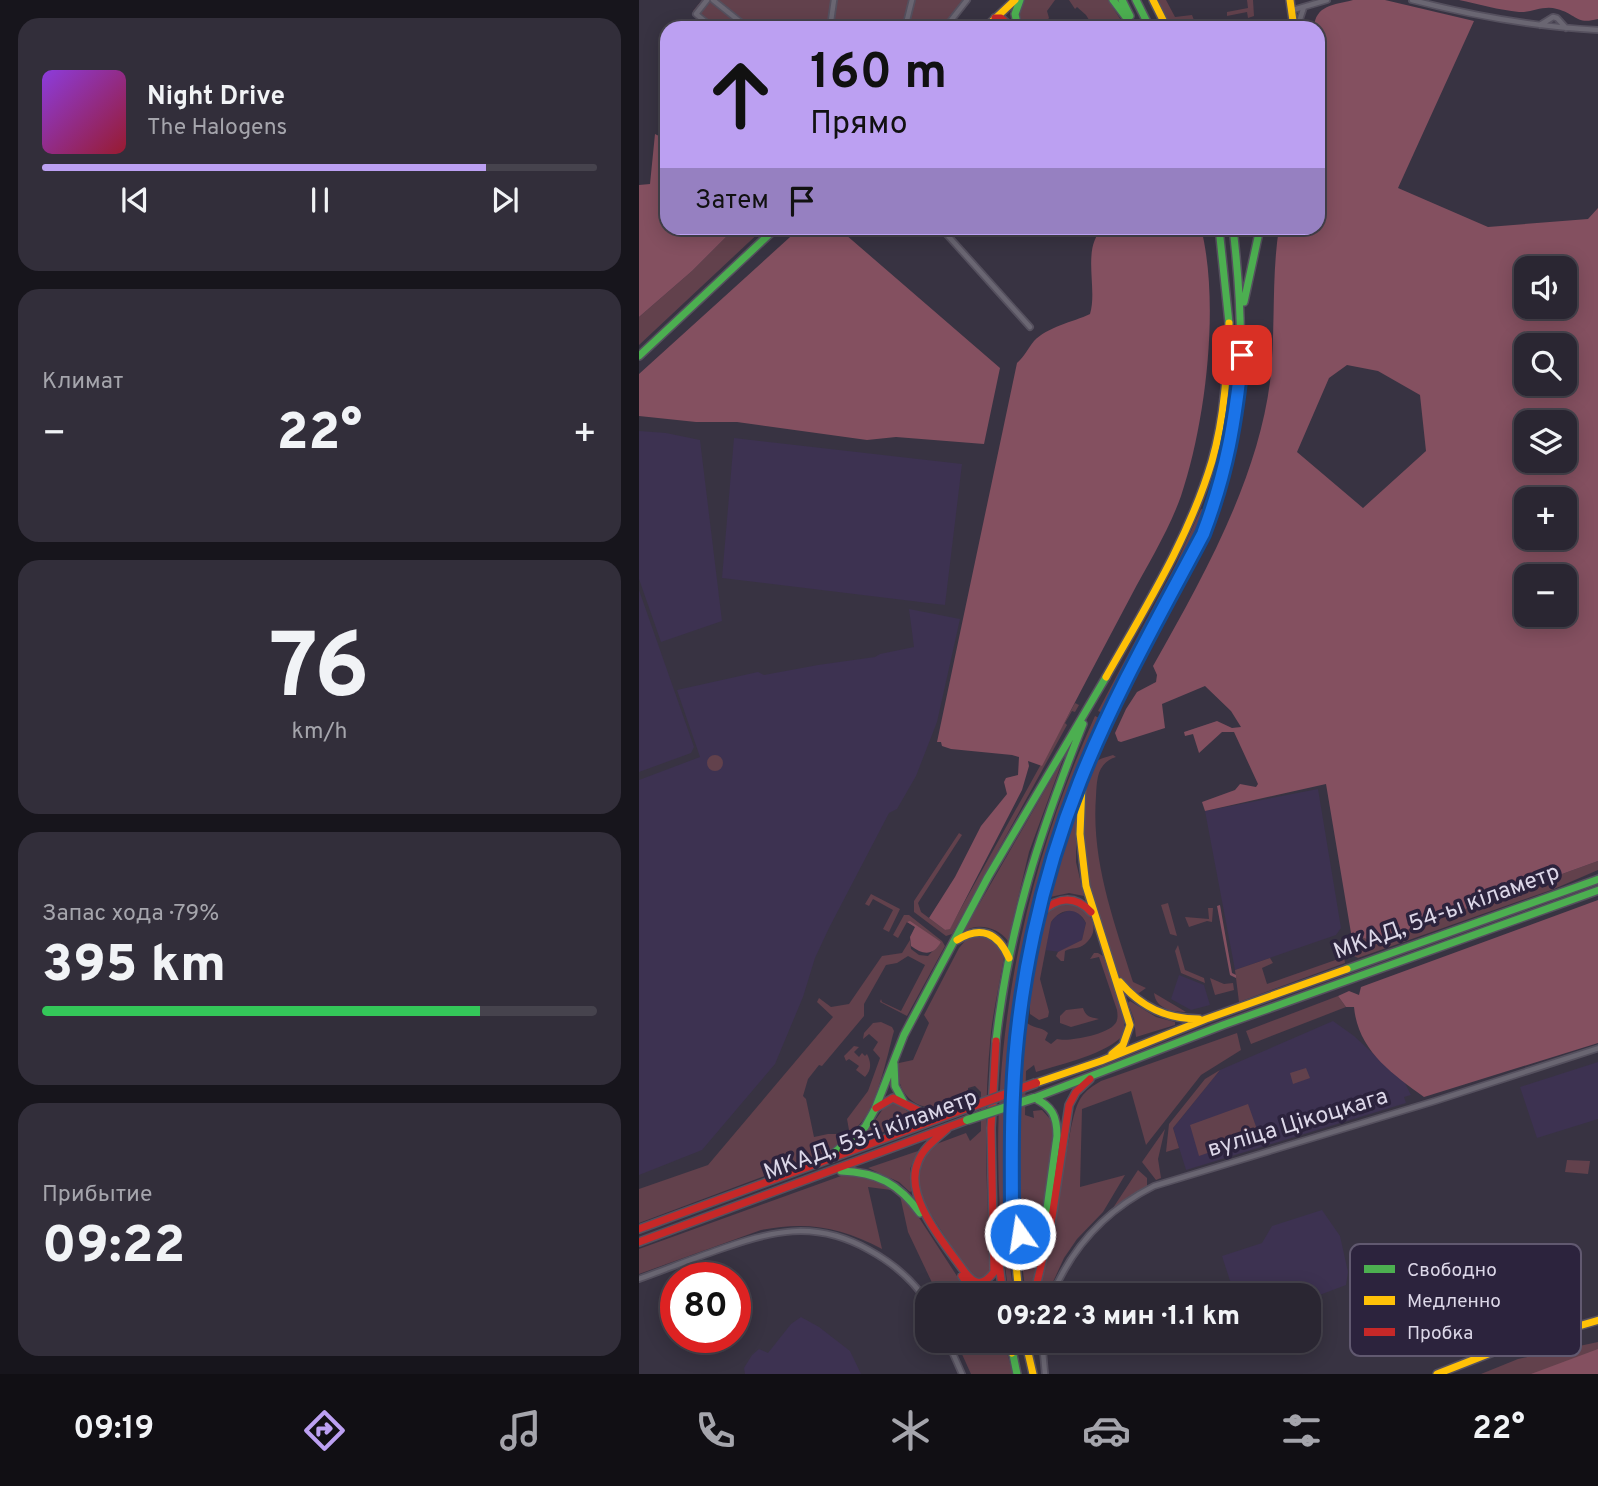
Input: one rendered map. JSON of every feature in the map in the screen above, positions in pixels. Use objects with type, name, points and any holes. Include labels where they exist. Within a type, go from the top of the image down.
[{"type":"main road","points":[[992,21],[1017,0]]},
{"type":"main road","points":[[1016,21],[1017,0]]},
{"type":"main road","points":[[1113,0],[1130,21]]},
{"type":"main road","points":[[1122,0],[1132,21]]},
{"type":"main road","points":[[1136,0],[1146,21]]},
{"type":"main road","points":[[1153,0],[1164,21]]},
{"type":"main road","points":[[1295,1],[1295,21]]},
{"type":"main road","points":[[995,18],[1004,21]]},
{"type":"main road","points":[[639,356],[769,235]]},
{"type":"main road","points":[[828,1158],[859,1132],[875,1109],[894,1055],[988,877],[1089,709],[1170,561],[1194,510],[1212,460],[1222,414],[1229,323],[1220,235]]},
{"type":"main road","points":[[1018,1283],[1012,1222],[1013,1096],[1022,999],[1039,915],[1060,837],[1083,773],[1107,718],[1203,534],[1223,477],[1237,404],[1242,355],[1242,312],[1234,235]]},
{"type":"main road","points":[[1242,312],[1258,235]]},
{"type":"main road","points":[[947,1129],[928,1143],[915,1166],[913,1179],[922,1206],[964,1272],[975,1282],[987,1281],[994,1272],[991,1108],[998,1030],[1009,959],[1027,877],[1089,709]]},
{"type":"main road","points":[[1083,773],[1082,863],[1095,917],[1130,1025],[1123,1045],[1101,1061]]},
{"type":"main road","name":"МКАД, 54-ы кіламетр","points":[[1309,983],[1598,879]]},
{"type":"main road","name":"МКАД, 54-ы кіламетр","points":[[1312,993],[1598,890]]},
{"type":"main road","points":[[1039,915],[1054,902],[1072,898],[1084,904],[1095,917]]},
{"type":"main road","points":[[953,945],[969,933],[990,933],[1002,943],[1009,959]]},
{"type":"main road","points":[[1113,972],[1130,994],[1143,1004],[1174,1018],[1206,1019]]},
{"type":"main road","name":"МКАД, 53-і кіламетр","points":[[639,1229],[1309,983]]},
{"type":"main road","name":"МКАД, 53-і кіламетр","points":[[639,1241],[1034,1098],[1312,993]]},
{"type":"main road","points":[[894,1055],[895,1086],[903,1101]]},
{"type":"main road","points":[[1037,1283],[1051,1224],[1069,1105],[1076,1092],[1095,1075]]},
{"type":"main road","points":[[875,1109],[889,1098],[903,1101],[922,1112],[957,1111]]},
{"type":"main road","points":[[1012,1222],[1025,1238],[1034,1239],[1041,1234],[1045,1223],[1058,1131],[1051,1109],[1034,1098]]},
{"type":"main road","points":[[831,1172],[866,1172],[885,1178],[904,1190],[966,1283]]},
{"type":"main road","points":[[995,1226],[1002,1283]]},
{"type":"main road","points":[[1581,1325],[1598,1320]]},
{"type":"main road","points":[[1012,1353],[1017,1374]]},
{"type":"main road","points":[[1029,1353],[1033,1374]]},
{"type":"main road","points":[[1437,1374],[1483,1356]]},
{"type":"street","points":[[704,21],[696,14],[707,0]]},
{"type":"street","points":[[713,0],[739,21]]},
{"type":"street","points":[[831,21],[834,0]]},
{"type":"street","points":[[907,21],[912,0]]},
{"type":"street","points":[[950,21],[967,0]]},
{"type":"street","points":[[1293,10],[1327,0]]},
{"type":"street","points":[[1412,0],[1491,19],[1567,29],[1598,30]]},
{"type":"street","points":[[1295,1],[1304,7]]},
{"type":"street","points":[[1299,21],[1304,7]]},
{"type":"street","points":[[1540,26],[1553,17],[1567,29]]},
{"type":"street","points":[[947,235],[1030,327]]},
{"type":"street","name":"вуліца Цікоцкага","points":[[1058,1283],[1074,1252],[1090,1232],[1119,1206],[1154,1186],[1435,1101],[1598,1048]]},
{"type":"street","points":[[639,1279],[756,1236],[799,1230],[830,1233],[850,1239],[894,1265],[915,1284]]},
{"type":"street","points":[[953,1353],[962,1374]]},
{"type":"street","points":[[1044,1353],[1045,1374]]},
{"type":"shaded area","points":[[702,0],[964,0],[948,21],[705,21],[693,11]]},
{"type":"shaded area","points":[[1025,0],[1055,0],[1047,11],[1049,18],[1047,21],[1019,21]]},
{"type":"shaded area","points":[[1069,0],[1108,0],[1122,21],[1090,21],[1077,7],[1075,9]]},
{"type":"shaded area","points":[[1158,0],[1166,0],[1175,17],[1192,15],[1194,21],[1168,21]]},
{"type":"shaded area","points":[[1247,0],[1253,0],[1254,16],[1248,18],[1247,12],[1227,16],[1227,12],[1248,8]]},
{"type":"shaded area","points":[[1353,0],[1385,0],[1474,21],[1398,188],[1488,227],[1588,219],[1599,207],[1598,861],[1374,942],[1351,933],[1326,784],[1205,811],[1202,802],[1235,790],[1240,784],[1256,787],[1258,784],[1234,732],[1222,732],[1199,753],[1193,734],[1185,736],[1184,732],[1217,721],[1232,728],[1241,727],[1231,711],[1205,686],[1162,704],[1165,728],[1121,742],[1115,733],[1137,692],[1156,682],[1157,675],[1153,666],[1225,529],[1253,456],[1270,382],[1278,235],[1325,235],[1325,21],[1315,21],[1327,7]],"holes":[[[1347,365],[1378,371],[1420,395],[1426,451],[1363,508],[1297,452],[1329,378]]]},
{"type":"shaded area","points":[[1459,0],[1598,0],[1598,19],[1580,20],[1552,8],[1519,12]]},
{"type":"shaded area","points":[[655,134],[660,136],[660,235],[728,235],[639,317],[639,185],[650,184]]},
{"type":"shaded area","points":[[728,235],[757,235],[639,345],[639,317]]},
{"type":"shaded area","points":[[792,235],[846,235],[1000,368],[984,444],[896,437],[867,440],[737,422],[696,422],[639,416],[639,374]]},
{"type":"shaded area","points":[[1202,235],[1207,258],[1210,326],[1203,398],[1190,466],[1181,496],[1164,534],[1042,766],[1028,761],[1022,790],[950,929],[945,930],[929,918],[955,877],[981,826],[1007,794],[1004,782],[1006,778],[1018,775],[1019,757],[951,749],[937,742],[1017,363],[1039,336],[1090,314],[1091,257],[1096,236]]},
{"type":"shaded area","points":[[639,431],[700,440],[722,621],[661,642],[639,579]]},
{"type":"shaded area","points":[[734,438],[962,464],[945,605],[722,578]]},
{"type":"shaded area","points":[[1201,509],[1207,510],[1177,576],[1103,713],[1098,711],[1176,564]]},
{"type":"shaded area","points":[[639,590],[694,747],[691,753],[639,772]]},
{"type":"shaded area","points":[[909,609],[960,619],[937,722],[916,776],[897,809],[889,813],[829,928],[775,1064],[702,1150],[639,1175],[639,780],[700,757],[677,690],[758,672],[764,675],[875,657],[914,647]]},
{"type":"shaded area","points":[[1075,703],[1079,705],[1065,723],[1067,725],[952,934],[946,936],[914,912],[914,901],[959,833],[962,835],[918,903],[921,912],[945,930],[950,928]]},
{"type":"shaded area","points":[[1095,716],[1101,719],[1073,787],[1049,857],[1030,928],[1016,1001],[1007,1074],[1004,1147],[1006,1221],[1013,1283],[1008,1283],[1001,1221],[998,1147],[1001,1073],[1023,927],[1042,855],[1066,785]]},
{"type":"shaded area","points":[[712,755],[718,755],[723,763],[721,769],[712,771],[707,766],[707,760]]},
{"type":"shaded area","points":[[1113,755],[1116,757],[1105,763],[1098,778],[1095,820],[1097,844],[1105,890],[1133,982],[1146,988],[1139,993],[1127,986],[1115,966],[1092,890],[1085,853],[1083,815],[1089,775],[1096,762]]},
{"type":"shaded area","points":[[1063,759],[1029,852],[1008,941],[993,929],[975,927],[963,932]]},
{"type":"shaded area","points":[[1318,789],[1341,928],[1336,935],[1235,970],[1205,811]]},
{"type":"shaded area","points":[[1076,811],[1076,862],[1084,896],[1069,893],[1050,897]]},
{"type":"shaded area","points":[[1598,861],[1598,870],[1554,889],[1358,958],[1354,956],[1351,933],[1374,942]]},
{"type":"shaded area","points":[[871,894],[900,909],[889,932],[883,929],[893,910],[873,899],[869,906],[865,904]]},
{"type":"shaded area","points":[[1598,900],[1598,1043],[1424,1097],[1378,1059],[1362,1036],[1354,1007],[1346,1007],[1338,996],[1349,991],[1359,995],[1361,987]]},
{"type":"shaded area","points":[[1069,903],[1087,913],[1093,931],[1091,938],[1082,946],[1065,951],[1064,961],[1061,961],[1056,956],[1058,952],[1082,940],[1086,923],[1079,914],[1070,911],[1060,914],[1051,922],[1040,979],[1049,1012],[1048,1017],[1039,1020],[1030,1014],[1030,1004],[1042,929],[1050,909]]},
{"type":"shaded area","points":[[1168,903],[1177,936],[1170,934],[1161,905]]},
{"type":"shaded area","points":[[1220,905],[1232,973],[1236,978],[1230,975],[1217,906]]},
{"type":"shaded area","points":[[1208,908],[1213,908],[1212,922],[1189,927],[1185,917],[1209,919]]},
{"type":"shaded area","points":[[1069,910],[1077,911],[1086,923],[1082,940],[1060,952],[1045,950],[1051,922],[1056,916]]},
{"type":"shaded area","points":[[904,915],[909,915],[942,941],[945,946],[907,1016],[880,1002],[881,999],[901,1011],[925,965],[908,956],[897,963],[886,965],[864,1004],[864,1016],[808,1079],[803,1096],[806,1099],[814,1137],[841,1134],[847,1140],[841,1146],[823,1154],[639,1223],[639,1189],[708,1165],[833,1017],[817,1002],[819,998],[831,1007],[849,1004],[882,956],[902,953],[910,940],[911,949],[919,955],[928,956],[941,942],[907,922],[898,938],[893,935]]},
{"type":"shaded area","points":[[910,921],[941,942],[935,950],[927,953],[911,946],[910,937],[915,927],[907,922]]},
{"type":"shaded area","points":[[972,937],[993,940],[1004,957],[991,1032],[987,1091],[991,1270],[988,1275],[979,1279],[967,1271],[926,1207],[919,1190],[918,1165],[931,1146],[966,1133],[970,1141],[981,1131],[981,1092],[975,1086],[968,1088],[968,1097],[928,1107],[906,1095],[900,1084],[899,1072],[899,1063],[913,1060],[929,1023],[924,1015],[959,948]]},
{"type":"shaded area","points":[[1178,945],[1185,970],[1204,978],[1205,983],[1181,973],[1175,951]]},
{"type":"shaded area","points":[[1094,953],[1103,956],[1124,1014],[1124,1034],[1107,1047],[1083,1058],[1036,1072],[1034,1065],[1026,1071],[1025,1115],[1034,1118],[1033,1111],[1042,1110],[1051,1120],[1053,1129],[1043,1224],[1039,1231],[1029,1234],[1019,1225],[1018,1080],[1025,1021],[1048,1033],[1045,1040],[1051,1044],[1057,1039],[1069,1040],[1094,1035],[1115,1024],[1117,1010],[1099,957],[1090,959]]},
{"type":"shaded area","points":[[1344,957],[1345,963],[1239,1002],[1235,970],[1270,958],[1273,963],[1262,968],[1267,984]]},
{"type":"shaded area","points":[[1179,975],[1204,985],[1210,1005],[1191,1010],[1171,999]]},
{"type":"shaded area","points":[[1210,978],[1224,984],[1233,983],[1234,990],[1215,995]]},
{"type":"shaded area","points":[[1154,993],[1186,1012],[1161,1006]]},
{"type":"shaded area","points":[[1338,996],[1346,1007],[1251,1044],[1246,1031]]},
{"type":"shaded area","points":[[1130,1001],[1156,1017],[1175,1022],[1175,1025],[1136,1037],[1134,1019],[1128,1003]]},
{"type":"shaded area","points":[[1083,1008],[1089,1016],[1099,1019],[1071,1027],[1060,1023],[1060,1016],[1066,1010]]},
{"type":"shaded area","points":[[1333,1021],[1354,1036],[1405,1083],[1411,1095],[1404,1097],[1406,1103],[1186,1170],[1173,1128],[1220,1070]]},
{"type":"shaded area","points":[[881,1022],[892,1027],[894,1031],[878,1088],[865,1117],[858,1126],[849,1130],[847,1119],[868,1091],[880,1058],[873,1050],[878,1042],[869,1034],[863,1039],[864,1033],[873,1023]]},
{"type":"shaded area","points":[[1237,1033],[1241,1050],[1201,1075],[1146,1145],[1131,1091],[1082,1109],[1080,1187],[1125,1175],[1103,1212],[1077,1239],[1064,1258],[1053,1283],[1041,1283],[1077,1106],[1083,1095],[1101,1081]]},
{"type":"shaded area","points":[[854,1046],[859,1047],[854,1052],[859,1057],[862,1053],[865,1056],[867,1054],[870,1069],[865,1077],[856,1070],[859,1066],[849,1059],[846,1061],[844,1056]]},
{"type":"shaded area","points":[[1598,1062],[1598,1119],[1537,1138],[1520,1087]]},
{"type":"shaded area","points":[[1306,1068],[1310,1078],[1293,1084],[1290,1073]]},
{"type":"shaded area","points":[[1220,1070],[1173,1128],[1179,1148],[1166,1152],[1169,1124],[1205,1079]]},
{"type":"shaded area","points":[[894,1102],[919,1119],[866,1138],[865,1135],[887,1103]]},
{"type":"shaded area","points":[[1248,1104],[1259,1135],[1199,1156],[1190,1125]]},
{"type":"shaded area","points":[[1165,1129],[1158,1159],[1161,1178],[1156,1180],[1142,1162]]},
{"type":"shaded area","points":[[918,1151],[910,1169],[910,1192],[899,1182],[868,1168]]},
{"type":"shaded area","points":[[1567,1160],[1590,1161],[1588,1174],[1565,1172]]},
{"type":"shaded area","points":[[1138,1170],[1147,1178],[1147,1187],[1113,1208]]},
{"type":"shaded area","points":[[863,1174],[901,1190],[961,1283],[932,1283],[908,1232],[899,1191],[868,1187],[882,1249],[838,1231],[809,1226],[778,1227],[761,1230],[672,1262],[660,1262],[660,1266],[639,1274],[639,1249],[841,1176]]},
{"type":"shaded area","points":[[1322,1210],[1340,1236],[1348,1272],[1346,1285],[1321,1294],[1321,1283],[1231,1283],[1222,1256],[1262,1243],[1272,1226]]},
{"type":"shaded area","points":[[1019,1241],[1030,1245],[1041,1242],[1032,1283],[1024,1283]]},
{"type":"shaded area","points":[[801,1317],[850,1351],[861,1374],[745,1374],[744,1368],[752,1355],[759,1349],[768,1353],[791,1324]]},
{"type":"shaded area","points":[[1598,1342],[1598,1374],[1481,1374],[1532,1356],[1581,1356],[1581,1346]]},
{"type":"shaded area","points":[[1598,1349],[1598,1374],[1531,1374],[1581,1356]]},
{"type":"shaded area","points":[[961,1353],[1007,1353],[1013,1374],[971,1374]]},
{"type":"traffic: fast","points":[[1016,21],[1015,14],[1020,0]]},
{"type":"traffic: fast","points":[[1113,0],[1129,21]]},
{"type":"traffic: fast","points":[[1122,0],[1130,16]]},
{"type":"traffic: fast","points":[[1136,0],[1146,21]]},
{"type":"traffic: fast","points":[[639,356],[769,235]]},
{"type":"traffic: fast","points":[[1220,235],[1229,323]]},
{"type":"traffic: fast","points":[[1122,691],[1193,555],[1224,474],[1232,440],[1240,370],[1239,299],[1234,235]]},
{"type":"traffic: fast","points":[[1244,302],[1258,235]]},
{"type":"traffic: fast","points":[[828,1158],[865,1127],[875,1109],[904,1035],[988,877],[1106,677]]},
{"type":"traffic: fast","points":[[996,1041],[1009,958],[1028,880],[1083,724]]},
{"type":"traffic: fast","points":[[1347,969],[1599,879]]},
{"type":"traffic: fast","points":[[1034,1098],[1223,1025],[1599,890]]},
{"type":"traffic: fast","points":[[1016,1049],[1012,1111],[1012,1222],[1025,1238],[1034,1239],[1042,1234],[1045,1223],[1057,1136],[1052,1112],[1034,1098]]},
{"type":"traffic: fast","points":[[894,1064],[895,1086],[903,1101]]},
{"type":"traffic: fast","points":[[967,1120],[1034,1098]]},
{"type":"traffic: fast","points":[[841,1171],[866,1174],[886,1182],[904,1194],[920,1213]]},
{"type":"traffic: fast","points":[[1013,1353],[1017,1374]]},
{"type":"traffic: slow","points":[[992,21],[1015,0]]},
{"type":"traffic: slow","points":[[1153,0],[1164,21]]},
{"type":"traffic: slow","points":[[1290,0],[1293,21]]},
{"type":"traffic: slow","points":[[1106,677],[1179,545],[1202,490],[1212,461],[1223,410],[1229,323]]},
{"type":"traffic: slow","points":[[1016,1049],[1030,955],[1053,865],[1083,777],[1122,691]]},
{"type":"traffic: slow","points":[[1082,783],[1080,834],[1086,886],[1130,1025],[1123,1045],[1112,1054]]},
{"type":"traffic: slow","points":[[957,940],[974,933],[988,934],[1000,943],[1009,958]]},
{"type":"traffic: slow","points":[[1036,1083],[1347,969]]},
{"type":"traffic: slow","points":[[1120,982],[1155,1010],[1176,1017],[1199,1019]]},
{"type":"traffic: slow","points":[[1012,1223],[1018,1283]]},
{"type":"traffic: slow","points":[[1581,1325],[1599,1320]]},
{"type":"traffic: slow","points":[[1028,1353],[1033,1374]]},
{"type":"traffic: slow","points":[[1437,1374],[1483,1356]]},
{"type":"traffic: jam","points":[[995,18],[1004,21]]},
{"type":"traffic: jam","points":[[1040,913],[1065,900],[1078,902],[1091,912]]},
{"type":"traffic: jam","points":[[947,1129],[920,1157],[915,1176],[916,1190],[928,1220],[947,1248],[968,1276],[975,1282],[983,1282],[994,1272],[991,1128],[996,1041]]},
{"type":"traffic: jam","points":[[1037,1283],[1051,1224],[1069,1105],[1076,1092],[1090,1079]]},
{"type":"traffic: jam","points":[[968,1108],[1036,1083]]},
{"type":"traffic: jam","points":[[876,1108],[893,1098],[921,1112],[947,1112]]},
{"type":"traffic: jam","points":[[639,1229],[968,1108]]},
{"type":"traffic: jam","points":[[639,1242],[967,1120]]},
{"type":"traffic: jam","points":[[997,1247],[1002,1283]]},
{"type":"traffic: jam","points":[[962,1276],[966,1283]]},
{"type":"route","points":[[1020,1234],[1012,1222],[1016,1051],[1022,999],[1050,870],[1063,827],[1104,723],[1203,534],[1215,503],[1232,435],[1242,355]]}]
